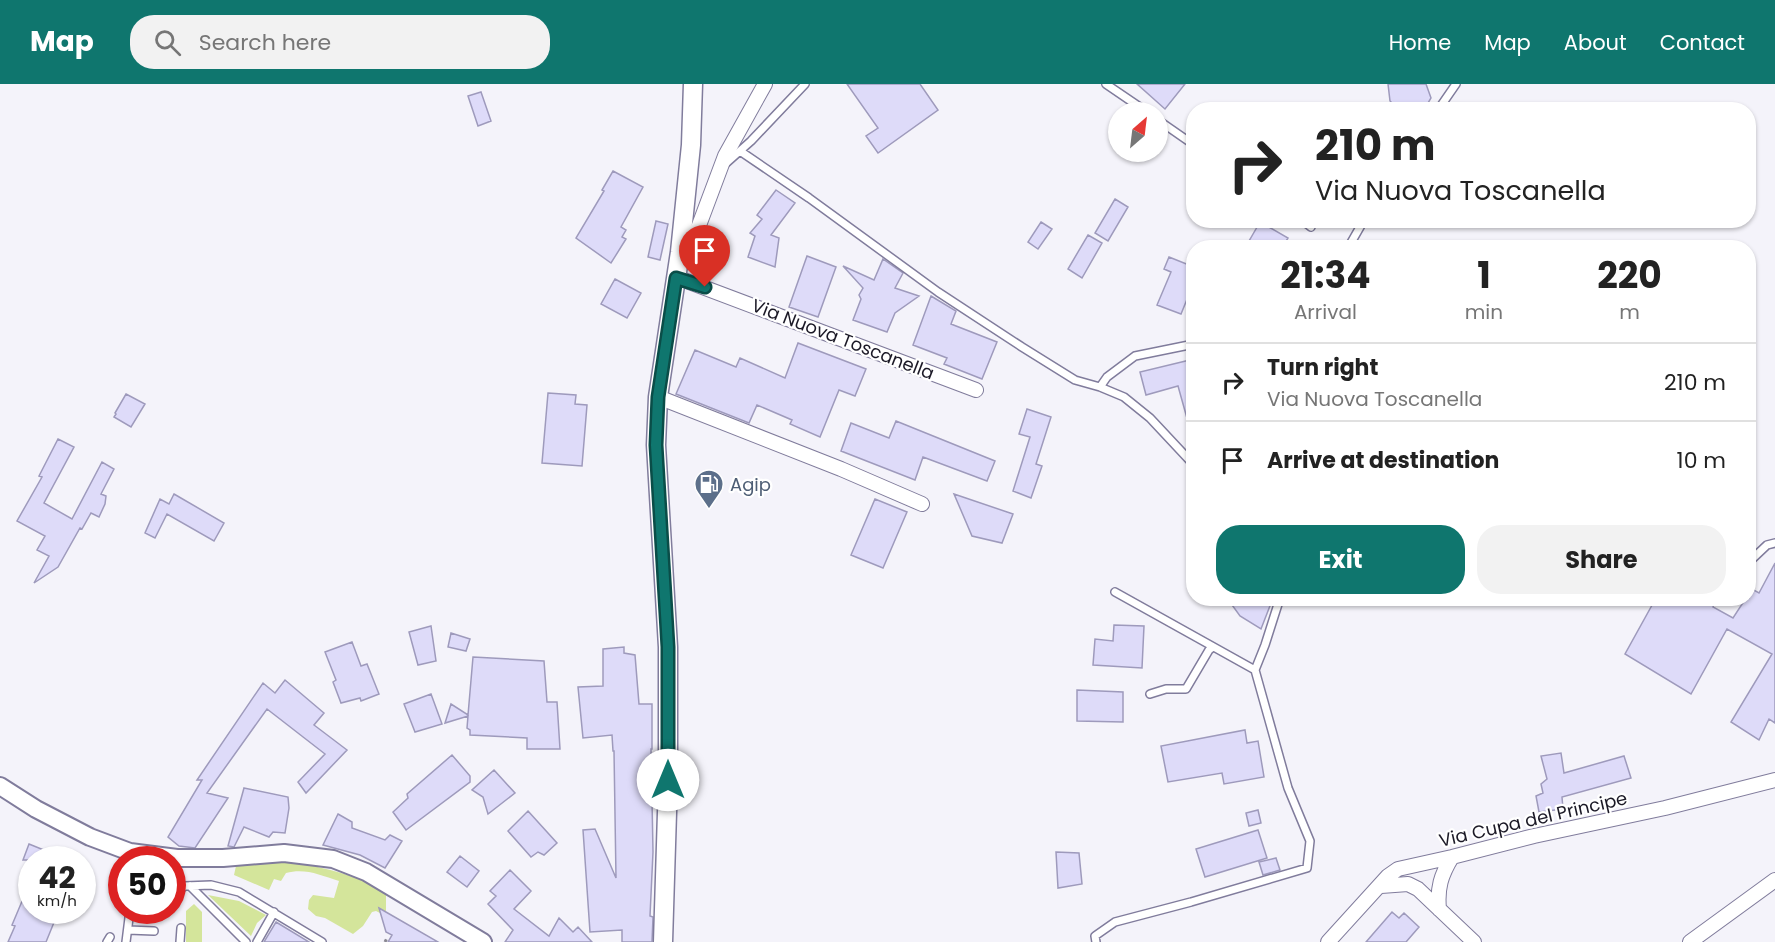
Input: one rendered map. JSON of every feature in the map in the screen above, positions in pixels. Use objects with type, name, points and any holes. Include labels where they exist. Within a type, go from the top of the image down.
[{"type":"main road","points":[[663,942],[668,780],[668,647],[656,445],[658,397],[680,252],[691,145],[693,84]]},
{"type":"street","points":[[680,252],[698,228],[725,156],[765,84]]},
{"type":"street","name":"Via Nuova Toscanella","points":[[676,278],[976,390]]},
{"type":"street","points":[[658,397],[831,465],[922,504]]},
{"type":"street","name":"Via Cupa del Principe","points":[[1328,942],[1398,869],[1534,836],[1665,808],[1775,780]]},
{"type":"street","points":[[0,786],[36,809],[108,848]]},
{"type":"street","points":[[186,858],[223,858],[284,853],[333,859],[366,872],[483,942]]},
{"type":"street","points":[[1439,909],[1439,884],[1452,857]]},
{"type":"street","points":[[1690,942],[1775,880]]},
{"type":"street","points":[[1381,886],[1408,884],[1418,889],[1474,942]]},
{"type":"lane","points":[[720,169],[805,84]]},
{"type":"lane","points":[[1107,84],[1133,102]]},
{"type":"lane","points":[[1444,102],[1456,84]]},
{"type":"lane","points":[[1168,127],[1186,139]]},
{"type":"lane","points":[[740,151],[938,292],[1022,348],[1075,380],[1100,387],[1124,398],[1150,418],[1186,456]]},
{"type":"lane","points":[[1100,387],[1107,377],[1135,356],[1186,346]]},
{"type":"lane","points":[[1756,555],[1767,545],[1775,543]]},
{"type":"lane","points":[[1115,592],[1255,670]]},
{"type":"lane","points":[[1096,942],[1095,936],[1115,922],[1307,868],[1310,841],[1288,788],[1255,670],[1277,606]]},
{"type":"lane","points":[[1150,694],[1166,689],[1186,689],[1213,647]]},
{"type":"lane","points":[[186,886],[211,885],[239,892],[322,942]]},
{"type":"lane","points":[[190,886],[246,942]]},
{"type":"lane","points":[[258,942],[274,912]]},
{"type":"lane","points":[[126,942],[129,924]]},
{"type":"lane","points":[[180,942],[181,928]]},
{"type":"lane","points":[[128,930],[154,931]]},
{"type":"path","points":[[385,942],[388,936]]},
{"type":"green space","points":[[286,860],[337,872],[374,885],[386,892],[386,911],[382,914],[372,912],[363,926],[353,934],[325,918],[316,916],[308,909],[309,900],[313,895],[334,898],[339,881],[300,871],[286,873],[281,881],[274,879],[269,890],[234,875],[236,866]]},
{"type":"green space","points":[[208,895],[239,901],[266,915],[257,923],[251,936]]},
{"type":"green space","points":[[194,904],[202,912],[202,942],[186,942],[186,911]]},
{"type":"building","points":[[847,84],[920,84],[938,110],[878,153],[866,136],[878,128]]},
{"type":"building","points":[[1137,84],[1185,84],[1168,105],[1168,102],[1157,102]]},
{"type":"building","points":[[1388,84],[1426,84],[1431,98],[1429,102],[1390,101]]},
{"type":"building","points":[[481,92],[491,121],[478,126],[468,96]]},
{"type":"building","points":[[613,171],[643,187],[621,227],[626,230],[622,237],[626,239],[611,263],[576,238]]},
{"type":"building","points":[[776,190],[795,203],[771,235],[779,238],[775,267],[748,257],[755,236],[750,233],[762,219],[757,215]]},
{"type":"building","points":[[1115,199],[1128,207],[1108,241],[1095,233]]},
{"type":"building","points":[[656,221],[668,224],[660,260],[648,257]]},
{"type":"building","points":[[1041,222],[1052,229],[1038,249],[1028,242]]},
{"type":"building","points":[[1257,228],[1270,228],[1288,238],[1287,240],[1250,240]]},
{"type":"building","points":[[1088,235],[1102,243],[1082,278],[1068,269]]},
{"type":"building","points":[[807,256],[836,267],[818,317],[789,307]]},
{"type":"building","points":[[1169,257],[1186,264],[1186,302],[1181,314],[1157,305],[1171,272],[1164,269]]},
{"type":"building","points":[[883,259],[903,273],[895,288],[919,296],[895,313],[887,332],[853,320],[863,288],[843,266],[874,280]]},
{"type":"building","points":[[615,279],[641,293],[627,318],[601,304]]},
{"type":"building","points":[[931,296],[956,311],[951,324],[997,342],[982,379],[944,364],[947,358],[913,345]]},
{"type":"building","points":[[798,343],[866,369],[855,396],[839,390],[820,437],[790,424],[792,420],[757,405],[749,423],[676,394],[695,350],[736,367],[740,358],[785,378]]},
{"type":"building","points":[[1186,361],[1186,415],[1178,386],[1146,395],[1140,372]]},
{"type":"building","points":[[548,393],[576,395],[575,404],[587,405],[582,466],[542,463]]},
{"type":"building","points":[[126,394],[145,404],[131,427],[114,417]]},
{"type":"building","points":[[1027,409],[1051,417],[1036,464],[1042,466],[1031,498],[1013,491],[1030,437],[1019,434]]},
{"type":"building","points":[[896,421],[995,461],[987,481],[923,457],[915,480],[841,451],[851,423],[889,438]]},
{"type":"building","points":[[58,439],[74,447],[44,503],[72,519],[102,462],[114,469],[101,494],[106,496],[99,517],[91,513],[58,567],[34,583],[49,556],[37,550],[45,536],[17,521],[42,477],[39,476]]},
{"type":"building","points":[[174,494],[224,523],[214,541],[167,514],[155,538],[145,533],[160,499],[169,504]]},
{"type":"building","points":[[954,494],[1013,514],[1002,543],[972,536]]},
{"type":"building","points":[[875,499],[907,512],[883,568],[851,555]]},
{"type":"building","points":[[1775,563],[1775,723],[1769,719],[1759,740],[1731,722],[1772,654],[1727,629],[1691,694],[1625,654],[1652,606],[1713,606],[1733,618],[1741,606],[1756,606],[1756,591],[1759,593]]},
{"type":"building","points":[[1233,606],[1270,606],[1261,629],[1240,616]]},
{"type":"building","points":[[1114,625],[1144,626],[1142,668],[1093,665],[1095,639],[1113,641]]},
{"type":"building","points":[[431,626],[436,661],[418,665],[409,632]]},
{"type":"building","points":[[451,633],[470,639],[466,651],[448,647]]},
{"type":"building","points":[[352,642],[361,666],[367,664],[379,694],[361,701],[360,698],[341,703],[333,682],[336,680],[325,652]]},
{"type":"building","points":[[624,647],[624,653],[635,655],[639,704],[652,704],[653,852],[650,916],[653,917],[652,942],[622,942],[622,930],[590,932],[583,830],[595,829],[616,878],[614,751],[612,735],[583,738],[578,687],[603,686],[603,649]]},
{"type":"building","points":[[473,657],[544,661],[547,702],[557,702],[560,749],[527,749],[527,738],[470,735],[470,730],[467,728],[468,716],[445,723],[451,704],[468,715]]},
{"type":"building","points":[[285,680],[324,713],[314,725],[347,750],[306,793],[298,782],[325,754],[267,709],[207,793],[228,798],[195,848],[179,846],[168,837],[202,780],[197,780],[263,683],[275,693]]},
{"type":"building","points":[[1077,690],[1123,692],[1123,722],[1077,721]]},
{"type":"building","points":[[431,694],[442,724],[415,732],[404,704]]},
{"type":"building","points":[[1245,730],[1247,743],[1258,741],[1264,777],[1224,784],[1222,773],[1168,782],[1161,746]]},
{"type":"building","points":[[1561,753],[1564,773],[1624,756],[1631,778],[1562,797],[1563,809],[1539,812],[1536,796],[1543,793],[1541,784],[1547,779],[1541,756]]},
{"type":"building","points":[[452,755],[470,776],[470,782],[406,830],[393,812],[408,798],[407,794]]},
{"type":"building","points":[[494,770],[515,793],[488,814],[483,797],[472,790]]},
{"type":"building","points":[[244,788],[288,797],[289,808],[285,833],[273,832],[269,837],[244,827],[234,847],[228,846]]},
{"type":"building","points":[[1258,810],[1261,823],[1249,826],[1246,813]]},
{"type":"building","points":[[528,811],[557,843],[544,855],[538,852],[531,857],[508,831]]},
{"type":"building","points":[[338,814],[352,822],[352,828],[385,840],[390,835],[402,841],[385,868],[360,855],[323,845]]},
{"type":"building","points":[[1258,830],[1267,858],[1205,877],[1196,849]]},
{"type":"building","points":[[1056,852],[1079,853],[1082,884],[1058,888]]},
{"type":"building","points":[[460,856],[479,871],[467,887],[447,872]]},
{"type":"building","points":[[1276,858],[1280,870],[1263,875],[1259,862]]},
{"type":"building","points":[[510,870],[531,891],[514,909],[549,936],[559,918],[573,932],[578,927],[592,942],[505,942],[513,930],[488,904],[496,896],[490,891]]},
{"type":"building","points":[[379,908],[438,942],[388,942],[392,935],[386,932]]},
{"type":"building","points":[[18,911],[18,924],[53,924],[46,942],[8,942],[15,926],[12,925]]},
{"type":"building","points":[[1392,912],[1399,918],[1404,913],[1419,927],[1406,942],[1366,942]]},
{"type":"building","points":[[276,922],[309,942],[264,942]]},
{"type":"place","name":"Agip","points":[[709,510]]},
{"type":"route","points":[[668,780],[668,647],[656,445],[658,397],[676,278],[705,287]]}]
